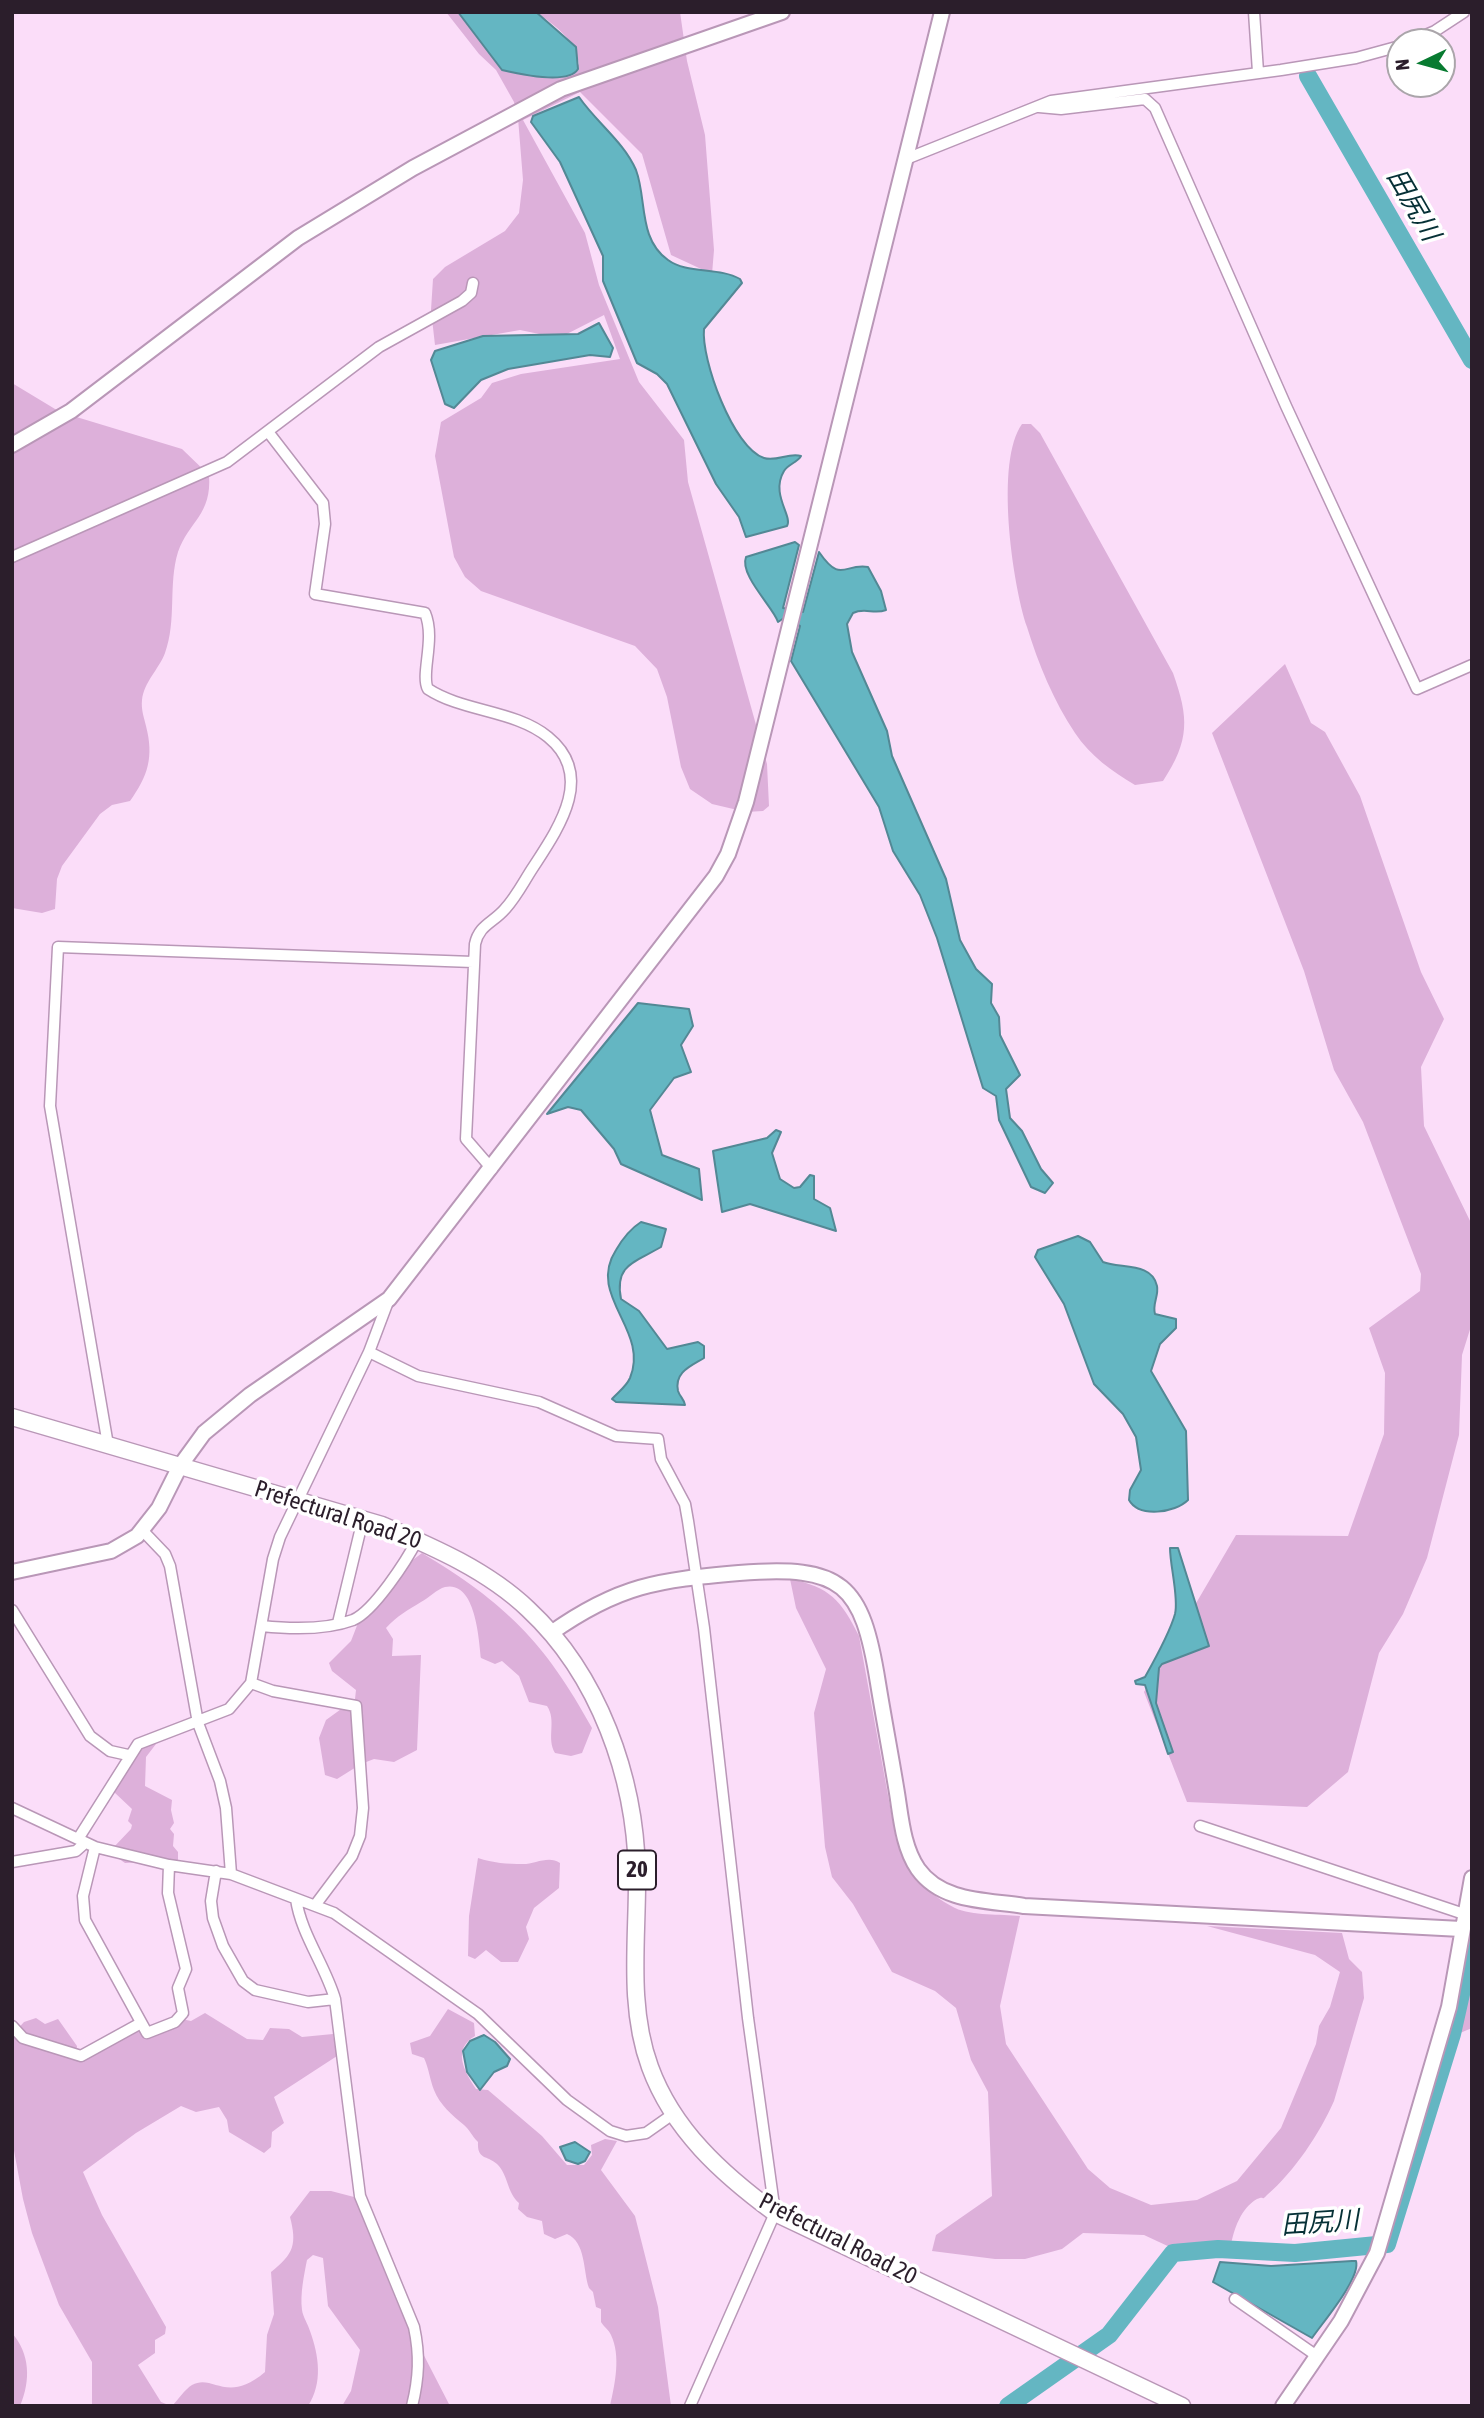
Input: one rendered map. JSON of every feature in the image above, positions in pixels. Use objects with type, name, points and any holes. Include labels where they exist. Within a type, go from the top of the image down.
[{"type":"main road","name":"Prefectural Road 20","points":[[12,1417],[363,1519],[418,1540],[497,1584],[528,1608],[551,1633],[597,1706],[628,1784],[637,1870],[635,1954],[640,2024],[649,2065],[673,2114],[700,2149],[735,2184],[775,2213],[1181,2406]]},
{"type":"street","points":[[12,445],[71,411],[298,238],[413,168],[561,89],[782,12]]},
{"type":"street","points":[[12,1572],[111,1551],[143,1531],[169,1491],[180,1466],[204,1433],[389,1299],[716,876],[728,854],[746,802],[942,12]]},
{"type":"street","points":[[1254,12],[1258,72]]},
{"type":"street","points":[[1440,28],[1464,12]]},
{"type":"street","points":[[906,159],[1051,101],[1356,58],[1386,50]]},
{"type":"street","points":[[1039,107],[1061,109],[1145,99],[1155,108],[1286,406],[1417,689],[1472,665]]},
{"type":"street","points":[[12,557],[181,480],[215,468],[269,433],[379,347],[462,301],[471,293],[473,283]]},
{"type":"street","points":[[269,433],[323,503],[325,524],[315,594],[425,613],[430,631],[425,681],[428,689],[538,730],[566,757],[571,790],[564,817],[518,893],[503,912],[480,929],[473,962],[466,1139],[492,1169]]},
{"type":"street","points":[[108,1445],[50,1106],[58,947],[473,962]]},
{"type":"street","points":[[169,1865],[168,1893],[186,1969],[178,1988],[183,2013],[175,2022],[147,2033],[85,1920],[83,1896],[86,1843],[128,1755],[138,1744],[229,1709],[251,1683],[273,1559],[297,1500],[369,1352],[389,1299]]},
{"type":"street","points":[[369,1352],[418,1376],[539,1402],[616,1436],[657,1440],[661,1459],[685,1504],[694,1577],[704,1628],[748,2018],[775,2213],[690,2406]]},
{"type":"street","points":[[338,1623],[363,1519]]},
{"type":"street","points":[[143,1531],[165,1553],[170,1566],[198,1723],[220,1781],[226,1808],[231,1874]]},
{"type":"street","points":[[262,1626],[312,1627],[353,1620],[368,1608],[410,1555],[418,1540]]},
{"type":"street","points":[[551,1633],[609,1598],[649,1583],[776,1570],[806,1572],[842,1589],[856,1601],[868,1628],[907,1846],[917,1868],[930,1882],[952,1894],[967,1899],[1024,1906],[1461,1929]]},
{"type":"street","points":[[12,1610],[90,1736],[110,1751],[128,1755]]},
{"type":"street","points":[[251,1683],[273,1691],[356,1706],[363,1808],[360,1836],[352,1856],[316,1905]]},
{"type":"street","points":[[12,1808],[86,1843],[169,1865],[231,1874],[316,1905],[356,1926],[478,2014],[567,2100],[600,2125],[626,2136],[646,2133],[673,2114]]},
{"type":"street","points":[[1200,1826],[1464,1914]]},
{"type":"street","points":[[12,1862],[76,1851],[86,1843]]},
{"type":"street","points":[[216,1871],[211,1901],[212,1918],[223,1946],[243,1981],[255,1990],[308,2002],[335,1999]]},
{"type":"street","points":[[1283,2406],[1341,2321],[1377,2253],[1449,2007],[1472,1878]]},
{"type":"street","points":[[296,1899],[298,1913],[328,1973],[335,1999],[360,2196],[414,2327],[420,2349],[418,2383],[412,2406]]},
{"type":"street","points":[[12,2026],[23,2038],[81,2056],[141,2022]]},
{"type":"street","points":[[1235,2299],[1317,2356]]},
{"type":"shaded area","points":[[446,12],[458,12],[502,70],[549,78],[569,76],[579,64],[569,40],[536,12],[680,12],[687,61],[705,135],[714,250],[712,274],[671,255],[642,154],[580,92],[523,120],[585,233],[599,285],[639,382],[684,440],[688,482],[767,764],[769,806],[763,811],[746,812],[712,804],[690,789],[681,767],[667,697],[657,669],[635,646],[481,591],[465,577],[454,557],[435,456],[441,422],[481,398],[492,383],[521,374],[620,359],[604,315],[559,338],[520,330],[435,345],[431,310],[433,279],[445,267],[505,231],[519,213],[523,180],[518,118],[514,102],[496,70],[479,54]]},
{"type":"shaded area","points":[[12,383],[60,412],[182,449],[209,475],[207,500],[183,541],[175,564],[169,640],[165,653],[143,693],[142,707],[149,747],[145,774],[130,801],[112,805],[100,814],[62,866],[57,879],[55,909],[42,913],[12,908]]},
{"type":"shaded area","points":[[1022,424],[1031,424],[1040,433],[1173,673],[1182,703],[1184,728],[1178,753],[1163,781],[1135,785],[1095,756],[1067,721],[1041,668],[1021,607],[1009,522],[1009,465],[1014,442]]},
{"type":"shaded area","points":[[1285,664],[1311,723],[1325,732],[1360,796],[1421,972],[1444,1019],[1421,1067],[1424,1126],[1472,1225],[1472,1323],[1462,1355],[1459,1435],[1427,1558],[1403,1614],[1379,1653],[1348,1772],[1307,1807],[1187,1802],[1144,1692],[1236,1535],[1348,1536],[1384,1434],[1385,1373],[1369,1328],[1420,1291],[1421,1274],[1363,1122],[1334,1070],[1304,971],[1212,733]]},
{"type":"shaded area","points":[[422,1553],[477,1589],[520,1627],[539,1648],[575,1698],[592,1728],[582,1753],[571,1756],[555,1753],[547,1706],[529,1702],[519,1676],[502,1661],[495,1664],[481,1658],[477,1626],[469,1602],[455,1587],[445,1587],[386,1628],[393,1639],[392,1656],[421,1655],[417,1750],[394,1762],[374,1759],[337,1779],[325,1775],[319,1738],[326,1720],[355,1699],[356,1690],[332,1671],[329,1663],[351,1641],[358,1623],[410,1562]]},
{"type":"shaded area","points":[[790,1579],[815,1586],[833,1597],[859,1636],[896,1839],[918,1879],[944,1902],[962,1911],[1020,1916],[1000,2006],[1006,2044],[1088,2169],[1110,2188],[1151,2205],[1197,2200],[1237,2181],[1281,2128],[1316,2044],[1319,2026],[1330,2007],[1340,1972],[1315,1955],[1207,1926],[1342,1933],[1349,1959],[1362,1972],[1364,1998],[1334,2101],[1314,2139],[1296,2164],[1277,2186],[1265,2197],[1251,2203],[1243,2213],[1231,2245],[1172,2248],[1144,2235],[1083,2233],[1062,2249],[1025,2259],[995,2259],[932,2251],[936,2235],[992,2196],[988,2092],[971,2060],[956,2008],[935,1991],[892,1972],[853,1904],[832,1877],[825,1847],[814,1713],[826,1669],[796,1608]]},
{"type":"shaded area","points":[[154,1741],[156,1744],[146,1757],[145,1786],[172,1800],[174,1823],[170,1829],[174,1834],[173,1846],[178,1852],[178,1860],[125,1863],[115,1856],[113,1848],[131,1829],[132,1825],[128,1821],[132,1809],[114,1792],[139,1748]]},
{"type":"shaded area","points":[[478,1858],[511,1864],[547,1860],[560,1863],[559,1888],[534,1908],[526,1927],[529,1939],[518,1962],[501,1962],[486,1950],[475,1959],[468,1956],[469,1916]]},
{"type":"shaded area","points":[[1472,1927],[1472,2028],[1448,2038]]},
{"type":"shaded area","points":[[448,2009],[474,2023],[475,2036],[464,2047],[462,2061],[476,2089],[488,2090],[542,2136],[567,2165],[584,2165],[592,2155],[591,2145],[605,2139],[617,2141],[601,2170],[635,2216],[658,2307],[671,2406],[610,2406],[616,2352],[610,2333],[601,2322],[601,2309],[596,2307],[593,2292],[589,2288],[578,2243],[567,2234],[555,2239],[544,2234],[542,2221],[527,2217],[518,2209],[519,2203],[512,2194],[501,2168],[479,2152],[478,2142],[437,2095],[424,2058],[412,2054],[410,2043],[430,2036]]},
{"type":"shaded area","points":[[205,2013],[247,2039],[263,2040],[270,2028],[289,2029],[302,2037],[333,2034],[337,2056],[274,2097],[284,2123],[272,2132],[271,2147],[264,2153],[229,2132],[227,2120],[219,2107],[196,2112],[181,2106],[136,2133],[83,2172],[102,2215],[166,2327],[165,2334],[155,2340],[155,2353],[138,2365],[161,2402],[171,2406],[92,2406],[92,2362],[59,2305],[32,2233],[23,2199],[12,2140],[12,2035],[24,2022],[36,2018],[45,2024],[58,2019],[77,2046],[76,2058],[172,2017],[191,2021]]},
{"type":"shaded area","points":[[310,2191],[331,2191],[354,2197],[399,2307],[450,2406],[342,2406],[351,2391],[360,2350],[328,2306],[323,2258],[313,2255],[307,2260],[302,2298],[303,2313],[313,2340],[318,2369],[316,2388],[308,2406],[172,2406],[192,2385],[200,2382],[240,2386],[252,2382],[265,2372],[267,2335],[274,2314],[271,2272],[285,2260],[292,2248],[290,2217]]},
{"type":"shaded area","points":[[12,2333],[22,2350],[27,2368],[26,2387],[20,2406],[12,2406]]},
{"type":"water","points":[[458,12],[536,12],[576,47],[578,69],[573,74],[554,77],[502,70]]},
{"type":"water","points":[[579,97],[631,160],[639,181],[648,230],[658,251],[676,264],[732,275],[742,283],[704,329],[704,343],[721,401],[741,438],[752,451],[764,458],[801,456],[786,469],[780,480],[780,496],[787,516],[787,526],[746,537],[739,517],[716,484],[667,384],[657,374],[637,363],[603,281],[603,256],[560,162],[531,122],[533,116]]},
{"type":"water","points":[[599,323],[613,348],[610,357],[590,355],[508,369],[481,380],[454,408],[445,404],[431,360],[435,351],[483,336],[578,334]]},
{"type":"water","points":[[795,542],[799,545],[783,608],[803,612],[819,552],[826,562],[838,570],[868,567],[881,591],[886,610],[857,611],[847,624],[852,652],[887,731],[892,756],[946,879],[960,940],[976,969],[992,984],[991,1003],[999,1017],[1000,1035],[1020,1075],[1006,1089],[1010,1118],[1022,1131],[1041,1169],[1053,1183],[1045,1193],[1031,1187],[999,1120],[996,1096],[983,1088],[937,938],[920,895],[893,851],[879,807],[791,661],[800,626],[784,618],[778,622],[747,573],[746,557]]},
{"type":"water","points":[[638,1003],[689,1009],[693,1026],[681,1045],[691,1072],[674,1078],[650,1110],[662,1155],[699,1169],[702,1200],[621,1164],[614,1149],[581,1110],[568,1107],[547,1114]]},
{"type":"water","points":[[776,1130],[781,1132],[772,1153],[780,1179],[794,1188],[800,1187],[810,1175],[814,1176],[814,1199],[830,1208],[836,1231],[750,1204],[722,1212],[713,1151],[767,1138]]},
{"type":"water","points":[[641,1222],[666,1229],[661,1247],[624,1271],[620,1287],[621,1299],[639,1311],[667,1349],[698,1342],[704,1346],[704,1358],[685,1370],[677,1384],[685,1405],[616,1402],[612,1399],[630,1378],[634,1361],[632,1344],[608,1283],[609,1267],[621,1242]]},
{"type":"water","points":[[1078,1236],[1090,1242],[1103,1262],[1149,1273],[1157,1286],[1155,1314],[1176,1319],[1176,1328],[1160,1344],[1151,1371],[1186,1431],[1188,1500],[1175,1508],[1149,1511],[1134,1506],[1129,1500],[1130,1490],[1141,1470],[1136,1437],[1123,1414],[1094,1384],[1064,1304],[1035,1257],[1038,1250]]},
{"type":"water","points":[[1170,1548],[1178,1548],[1209,1646],[1162,1664],[1159,1668],[1156,1703],[1173,1752],[1168,1754],[1145,1685],[1136,1684],[1135,1681],[1145,1677],[1166,1638],[1175,1614],[1176,1599]]},
{"type":"water","points":[[484,2035],[495,2042],[510,2059],[507,2066],[494,2072],[480,2090],[467,2072],[463,2051],[470,2041]]},
{"type":"water","points":[[575,2142],[590,2152],[585,2161],[578,2164],[566,2160],[560,2147]]},
{"type":"water","points":[[1356,2261],[1356,2269],[1347,2289],[1312,2338],[1213,2282],[1220,2262],[1271,2266]]},
{"type":"waterway","name":"田尻川","points":[[1308,76],[1472,360]]},
{"type":"waterway","name":"田尻川","points":[[1008,2406],[1109,2335],[1173,2253],[1218,2249],[1295,2253],[1387,2244],[1452,2034],[1472,1945]]}]
